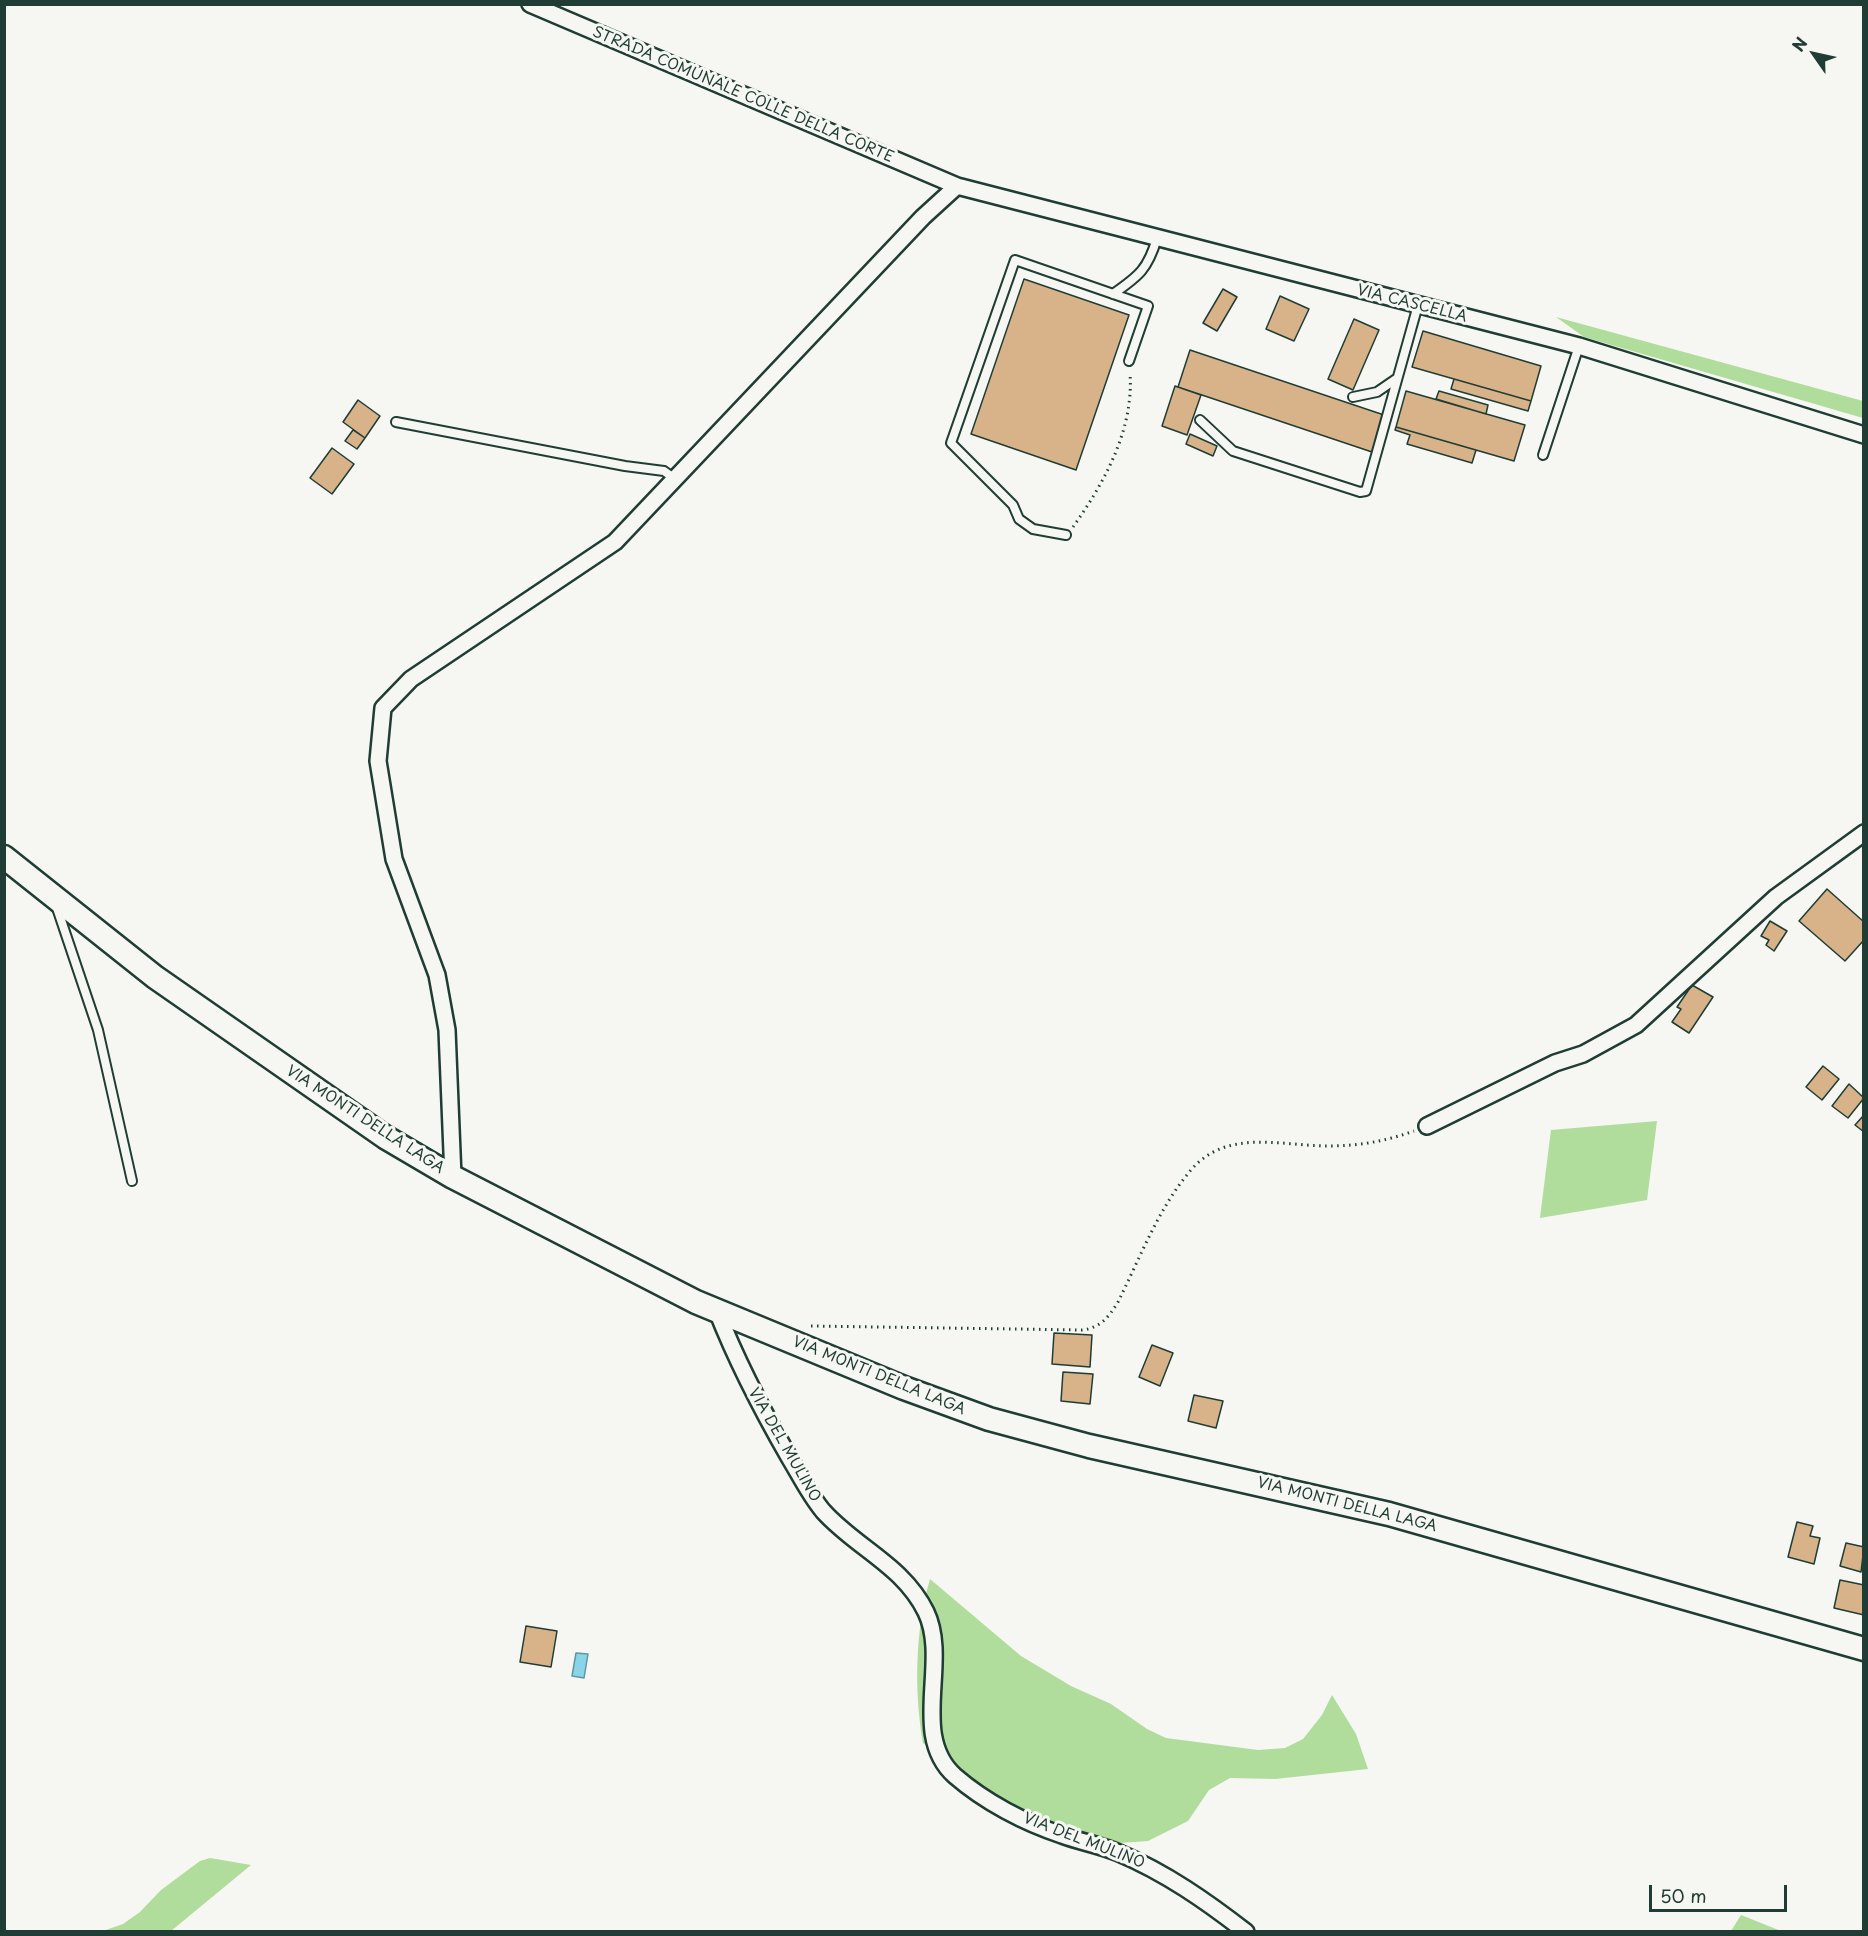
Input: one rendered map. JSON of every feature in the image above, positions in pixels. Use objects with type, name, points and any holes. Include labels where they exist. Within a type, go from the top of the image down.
[{"type":"street","name":"STRADA COMUNALE COLLE DELLA CORTE","points":[[530,4],[957,186]]},
{"type":"street","name":"VIA CASCELLA","points":[[957,186],[1578,346],[1863,435]]},
{"type":"street","points":[[453,1177],[447,1030],[437,975],[394,859],[378,761],[383,708],[411,680],[615,542],[923,217],[957,186]]},
{"type":"street","points":[[1427,1126],[1555,1063],[1583,1054],[1636,1025],[1776,897],[1863,833]]},
{"type":"street","name":"VIA MONTI DELLA LAGA","points":[[4,857],[148,971],[266,1056],[403,1148],[453,1177],[651,1281],[717,1311],[904,1388],[996,1421],[1089,1446],[1379,1511],[1863,1649]]},
{"type":"street","name":"VIA DEL MULINO","points":[[717,1311],[754,1394],[810,1492],[839,1527],[897,1571],[922,1603],[935,1641],[934,1736],[938,1751],[950,1771],[980,1794],[1029,1822],[1115,1851],[1155,1870],[1204,1900],[1246,1932]]},
{"type":"lane","points":[[1113,294],[1140,275],[1151,258],[1156,238]]},
{"type":"lane","points":[[1066,535],[1033,529],[1019,519],[1013,505],[951,443],[1015,260],[1148,306],[1129,361]]},
{"type":"lane","points":[[1200,420],[1233,451],[1360,492],[1366,490],[1389,418],[1396,379],[1418,305]]},
{"type":"lane","points":[[1543,455],[1578,346]]},
{"type":"lane","points":[[1353,397],[1377,392],[1396,379]]},
{"type":"lane","points":[[396,422],[625,466],[664,471],[676,480]]},
{"type":"lane","points":[[54,898],[98,1030],[132,1181]]},
{"type":"path","points":[[1066,535],[1101,487],[1122,434],[1131,385],[1129,361]]},
{"type":"path","points":[[810,1326],[1082,1330],[1095,1327],[1110,1315],[1118,1302],[1178,1187],[1196,1164],[1211,1152],[1229,1144],[1245,1142],[1328,1146],[1366,1144],[1390,1139],[1427,1126]]},
{"type":"green space","points":[[1556,317],[1863,401],[1863,418],[1584,337]]},
{"type":"green space","points":[[1657,1121],[1647,1200],[1540,1218],[1551,1130]]},
{"type":"green space","points":[[930,1579],[1021,1656],[1071,1686],[1111,1704],[1147,1729],[1166,1738],[1258,1750],[1285,1748],[1303,1739],[1322,1715],[1332,1695],[1356,1734],[1368,1769],[1275,1779],[1230,1778],[1209,1790],[1188,1821],[1148,1841],[1119,1843],[1051,1828],[983,1792],[923,1743],[917,1682],[921,1619]]},
{"type":"green space","points":[[210,1858],[251,1865],[171,1931],[103,1931],[123,1924],[140,1912],[161,1890],[200,1861]]},
{"type":"green space","points":[[1741,1915],[1781,1931],[1731,1931]]},
{"type":"water","points":[[576,1653],[588,1654],[584,1678],[572,1676]]},
{"type":"building","points":[[1024,279],[1129,315],[1076,470],[971,434]]},
{"type":"building","points":[[1223,289],[1237,297],[1217,331],[1203,323]]},
{"type":"building","points":[[1280,296],[1309,309],[1294,341],[1266,329]]},
{"type":"building","points":[[1354,319],[1379,330],[1353,390],[1328,379]]},
{"type":"building","points":[[1423,331],[1541,366],[1531,401],[1412,367]]},
{"type":"building","points":[[1190,350],[1384,415],[1372,452],[1178,387]]},
{"type":"building","points":[[1454,379],[1531,401],[1528,411],[1451,389]]},
{"type":"building","points":[[1175,386],[1201,395],[1187,435],[1162,426]]},
{"type":"building","points":[[1406,391],[1525,425],[1514,461],[1396,427]]},
{"type":"building","points":[[1439,391],[1488,405],[1486,414],[1436,399]]},
{"type":"building","points":[[358,400],[380,416],[365,438],[343,422]]},
{"type":"building","points":[[1396,427],[1476,450],[1472,463],[1407,444],[1410,435],[1395,430]]},
{"type":"building","points":[[353,430],[365,438],[357,449],[345,441]]},
{"type":"building","points":[[1190,434],[1217,446],[1213,456],[1186,444]]},
{"type":"building","points":[[332,448],[354,464],[332,494],[310,478]]},
{"type":"building","points":[[1827,889],[1864,922],[1864,940],[1845,961],[1799,921]]},
{"type":"building","points":[[1770,921],[1787,931],[1774,951],[1766,945],[1769,940],[1761,936]]},
{"type":"building","points":[[1692,985],[1713,997],[1689,1033],[1672,1022],[1681,1009],[1677,1007]]},
{"type":"building","points":[[1823,1066],[1839,1079],[1822,1100],[1806,1087]]},
{"type":"building","points":[[1849,1084],[1864,1098],[1848,1118],[1832,1106]]},
{"type":"building","points":[[1864,1115],[1864,1132],[1855,1125]]},
{"type":"building","points":[[1054,1333],[1092,1335],[1090,1367],[1052,1364]]},
{"type":"building","points":[[1152,1345],[1173,1353],[1160,1386],[1139,1377]]},
{"type":"building","points":[[1063,1372],[1093,1374],[1090,1404],[1061,1401]]},
{"type":"building","points":[[1194,1395],[1223,1401],[1216,1428],[1188,1421]]},
{"type":"building","points":[[1797,1522],[1813,1526],[1810,1536],[1820,1538],[1814,1564],[1788,1557]]},
{"type":"building","points":[[1846,1543],[1864,1547],[1861,1572],[1840,1566]]},
{"type":"building","points":[[1840,1580],[1864,1585],[1864,1615],[1834,1608]]},
{"type":"building","points":[[526,1626],[557,1631],[551,1667],[520,1662]]}]
